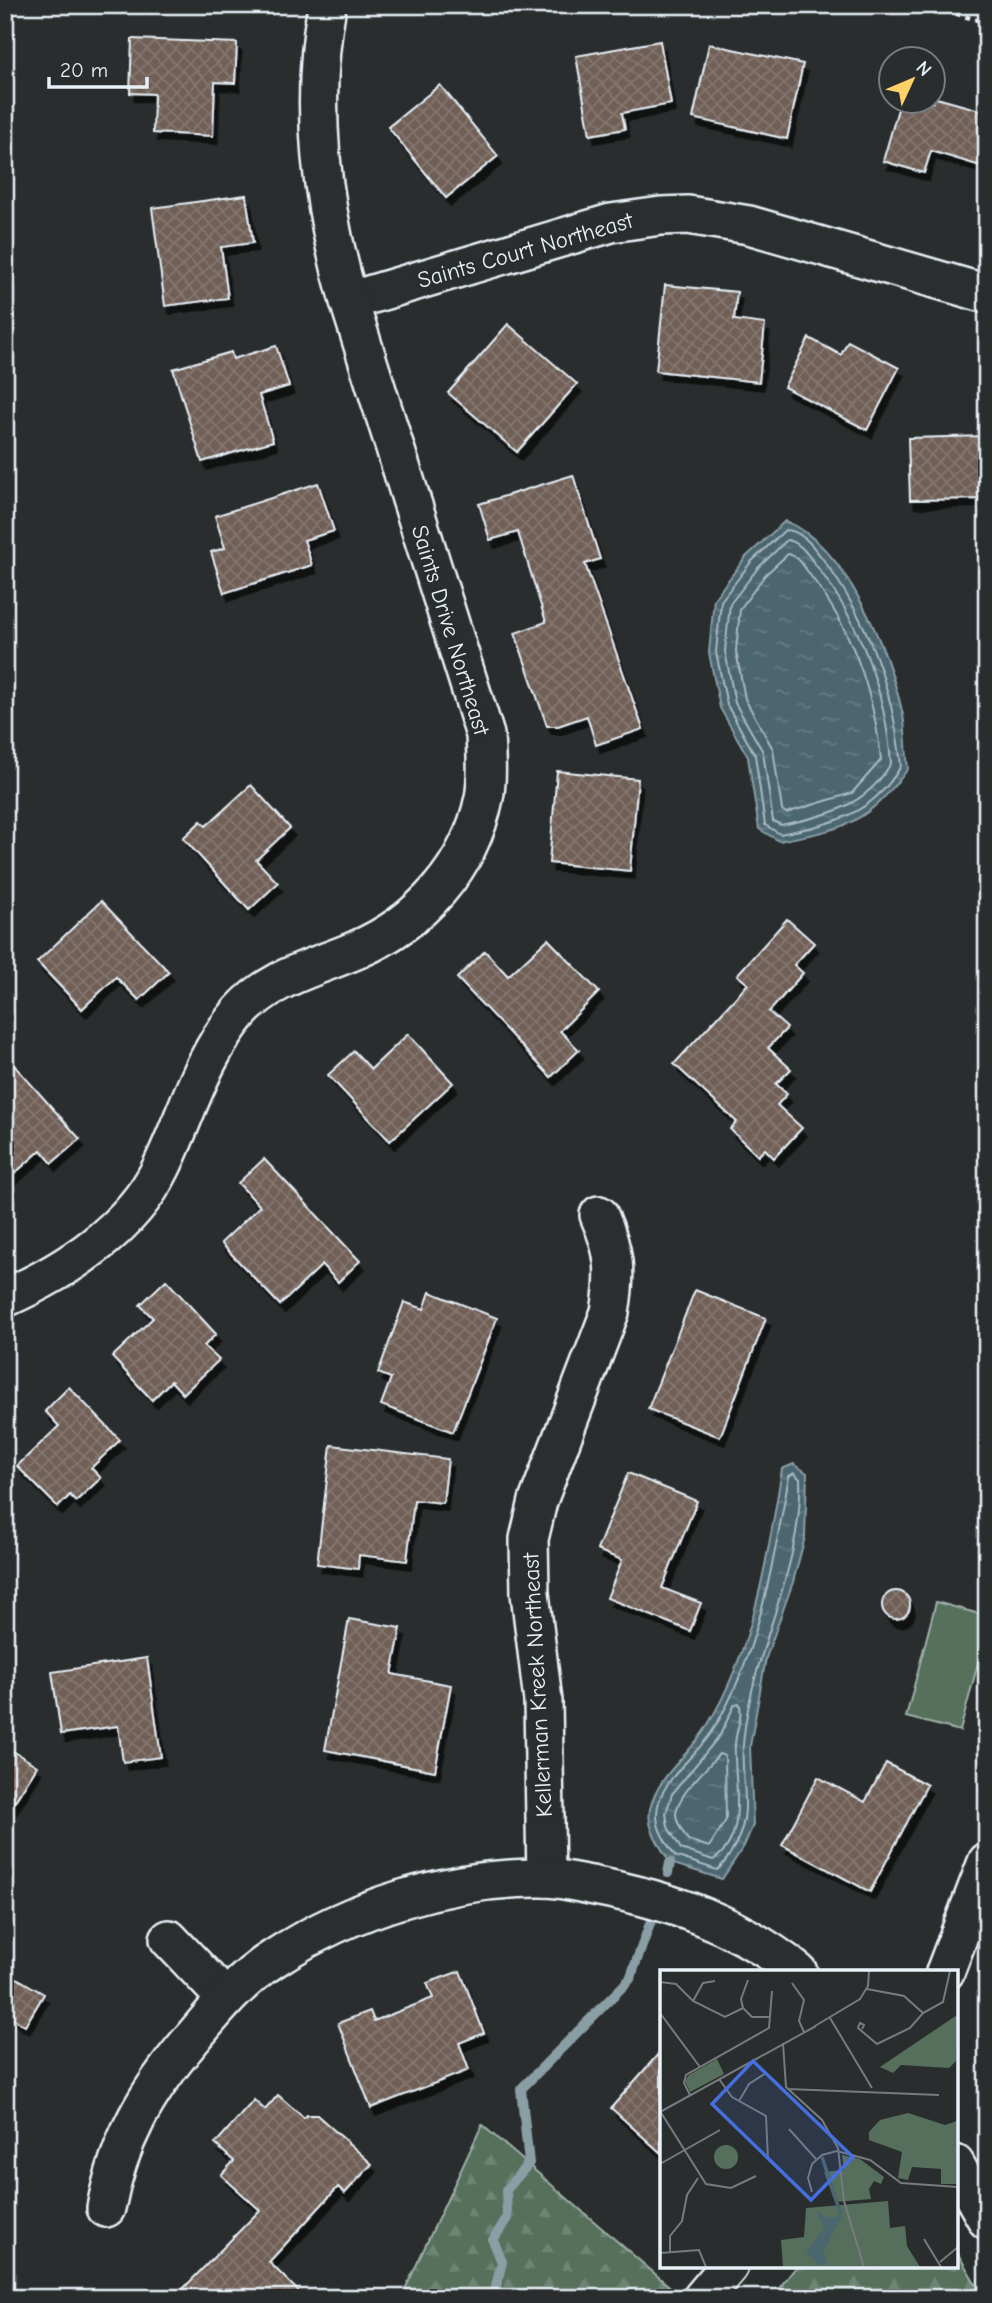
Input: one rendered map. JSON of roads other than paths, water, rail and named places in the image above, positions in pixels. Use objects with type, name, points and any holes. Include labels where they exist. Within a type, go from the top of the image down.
[{"type":"street","name":"Saints Drive Northeast","points":[[5,1298],[43,1281],[130,1215],[161,1168],[208,1058],[242,1010],[266,988],[290,975],[358,949],[405,921],[449,879],[465,856],[484,798],[485,735],[349,302],[331,236],[318,140],[319,58],[327,5]]},
{"type":"street","name":"Saints Court Northeast","points":[[349,302],[611,223],[636,217],[674,215],[749,225],[987,294]]},
{"type":"street","name":"Kellerman Kreek Northeast","points":[[545,1878],[543,1701],[530,1593],[530,1539],[542,1490],[610,1312],[615,1282],[612,1246],[599,1215]]},
{"type":"street","points":[[946,1970],[987,1862]]},
{"type":"street","points":[[106,2208],[113,2172],[126,2135],[153,2087],[226,1998],[271,1960],[317,1933],[375,1908],[438,1890],[502,1880],[545,1878],[635,1894],[703,1915],[743,1936],[795,1970]]},
{"type":"street","points":[[169,1939],[226,1998]]},
{"type":"street","points":[[957,2168],[987,2220]]},
{"type":"street","points":[[702,2298],[727,2268]]},
{"type":"water","points":[[785,521],[807,534],[828,553],[862,604],[887,662],[903,715],[908,769],[879,802],[853,821],[822,832],[779,841],[759,829],[748,757],[720,708],[709,653],[714,599],[746,557]]},
{"type":"water","points":[[794,1464],[807,1473],[805,1537],[793,1582],[766,1658],[750,1746],[753,1825],[744,1846],[722,1879],[670,1863],[652,1830],[650,1809],[660,1785],[707,1726],[737,1666],[765,1568],[782,1469]]},
{"type":"waterway","points":[[668,1873],[670,1863]]},
{"type":"waterway","points":[[493,2298],[502,2262],[493,2240],[507,2218],[506,2190],[529,2163],[521,2089],[630,1979],[651,1921]]}]
